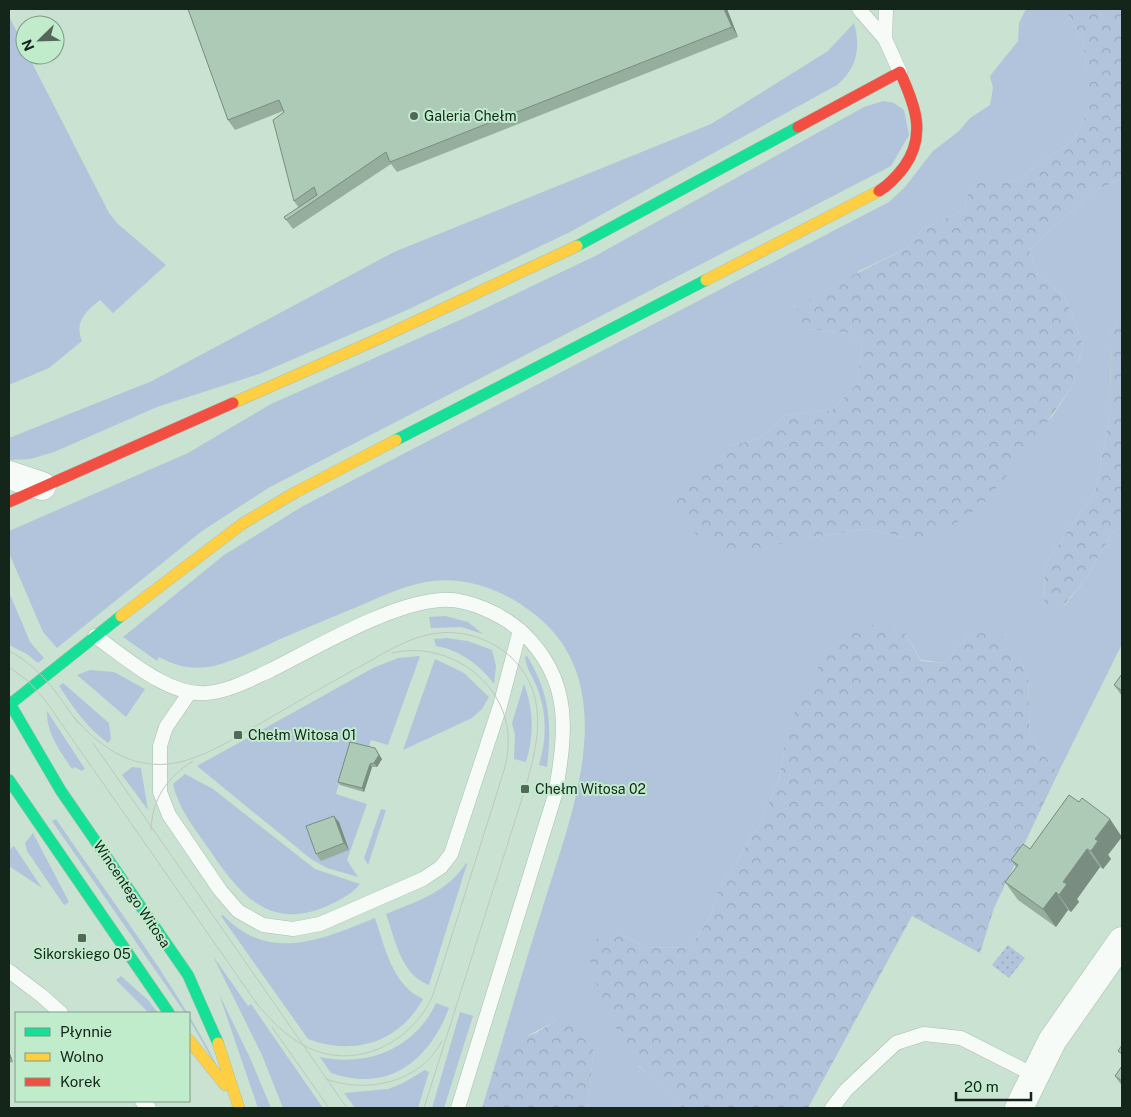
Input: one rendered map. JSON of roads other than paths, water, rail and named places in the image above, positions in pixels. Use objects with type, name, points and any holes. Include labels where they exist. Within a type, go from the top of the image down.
[{"type":"street","points":[[9,502],[378,340],[565,253],[900,72],[916,106],[920,132],[915,151],[903,171],[886,187],[296,492],[235,529],[9,704]]},
{"type":"street","points":[[9,476],[42,486]]},
{"type":"street","name":"Wincentego Witosa","points":[[9,704],[61,791],[188,976],[219,1044],[233,1094],[239,1108]]},
{"type":"street","points":[[10,783],[168,1012]]},
{"type":"street","points":[[1019,1108],[1052,1041],[1122,942]]},
{"type":"street","name":"Wincentego Witosa","points":[[190,1041],[233,1094]]},
{"type":"lane","points":[[859,9],[885,39],[900,72]]},
{"type":"lane","points":[[885,39],[886,9]]},
{"type":"lane","points":[[95,636],[147,673],[190,692],[207,693],[235,687],[384,615],[442,600],[469,604],[490,612],[520,630],[540,650],[556,679],[562,710],[563,749],[556,794],[458,1108]]},
{"type":"lane","points":[[190,692],[166,727],[160,746],[160,792],[169,815],[220,890],[238,911],[263,925],[293,929],[320,924],[423,879],[440,867],[451,854],[500,706],[520,630]]},
{"type":"lane","points":[[9,972],[42,996],[60,1012]]},
{"type":"lane","points":[[832,1108],[846,1090],[896,1043],[924,1034],[961,1038],[1034,1075]]},
{"type":"tram line","points":[[74,717],[93,737],[115,752],[140,762],[168,764],[181,762],[216,748],[386,652],[403,643],[430,634],[449,632],[469,635],[487,641],[512,658],[524,673],[532,688],[536,704],[538,721],[534,755],[525,789],[424,1108]]},
{"type":"tram line","points":[[254,1000],[278,1027],[301,1044],[328,1054],[346,1056],[382,1047],[398,1038],[412,1026],[424,1011],[433,995],[503,775],[508,752],[508,735],[504,715],[496,697],[484,681],[469,668],[451,658],[432,652],[412,650],[392,653]]},
{"type":"tram line","points":[[9,651],[31,665],[48,682],[78,723]]},
{"type":"tram line","points":[[9,667],[28,681],[45,700],[257,1004]]},
{"type":"tram line","points":[[93,743],[347,1108]]},
{"type":"tram line","points":[[151,830],[154,808],[163,790],[176,774],[193,761]]},
{"type":"tram line","points":[[272,1027],[329,1108]]},
{"type":"tram line","points":[[326,1079],[358,1085],[375,1085],[391,1081],[420,1067],[442,1041]]},
{"type":"place","name":"Galeria Chełm","points":[[414,116]]},
{"type":"place","name":"Chełm Witosa 01","points":[[238,735]]},
{"type":"place","name":"Chełm Witosa 02","points":[[525,789]]},
{"type":"place","name":"Sikorskiego 05","points":[[82,938]]}]
